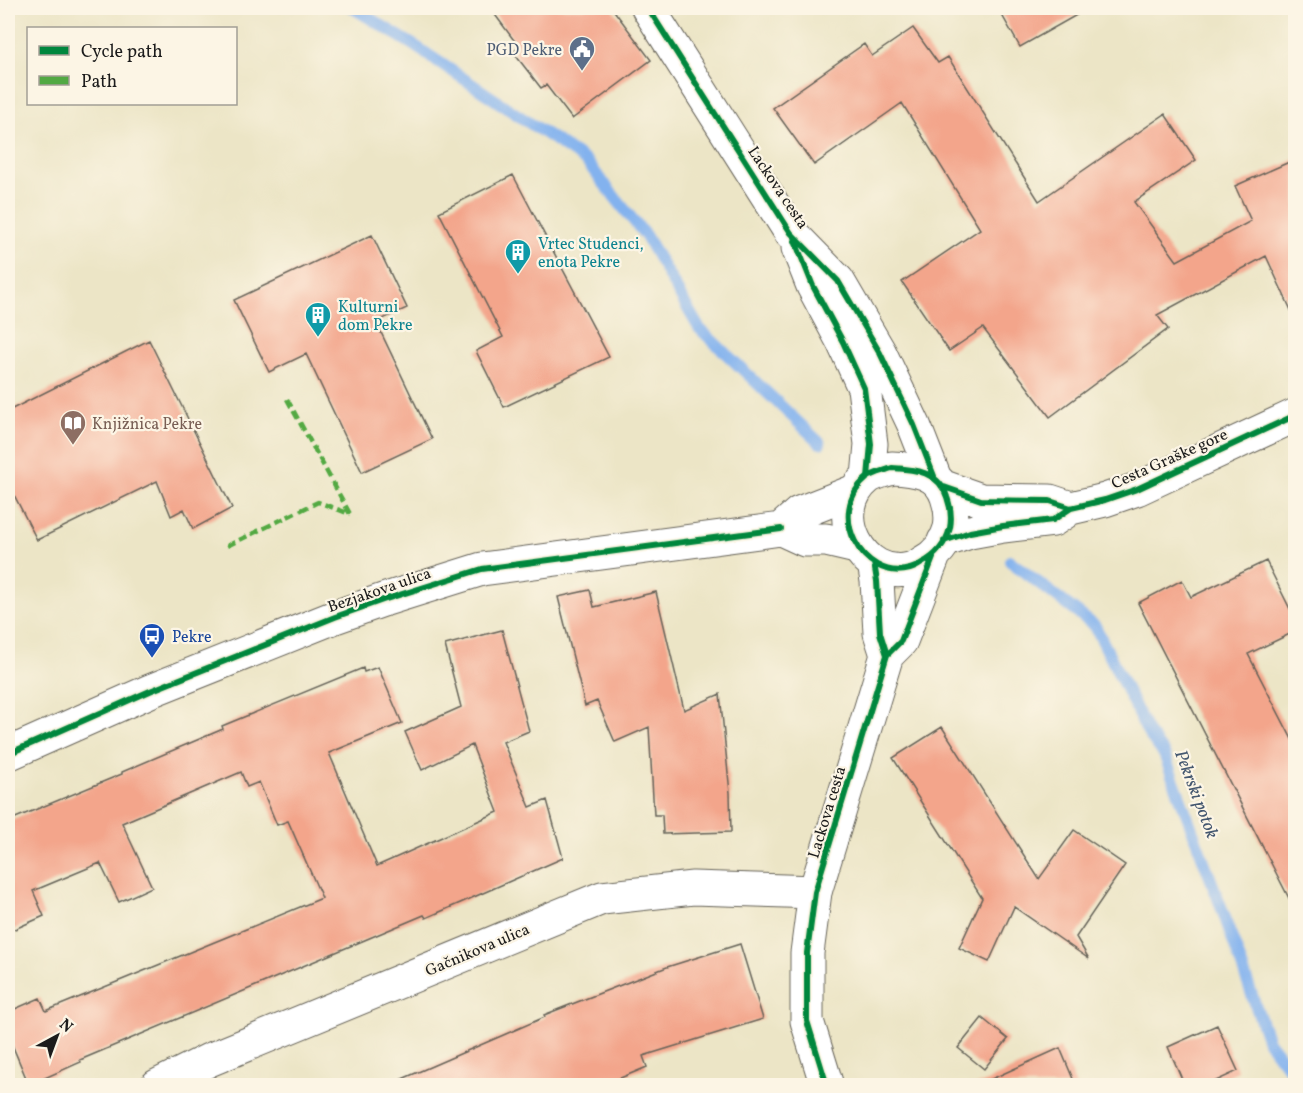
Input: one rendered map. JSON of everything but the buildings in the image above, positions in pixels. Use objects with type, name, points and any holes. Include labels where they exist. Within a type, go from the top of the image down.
[{"type":"street","name":"Lackova cesta","points":[[648,8],[791,233],[838,281],[880,353],[939,482]]},
{"type":"street","points":[[791,233],[813,286],[864,388],[871,444],[862,484],[848,511],[848,528],[878,581],[880,633],[887,655]]},
{"type":"street","name":"Cesta Graške gore","points":[[939,482],[981,500],[1050,501],[1071,508],[1137,489],[1296,415]]},
{"type":"street","points":[[938,550],[950,528],[951,509],[939,482],[914,469],[892,468],[799,513],[781,529],[806,540],[826,540],[865,555],[891,570],[910,569],[970,532],[1053,520],[1071,508]]},
{"type":"street","name":"Bezjakova ulica","points":[[8,754],[150,691],[335,617],[482,569],[781,529]]},
{"type":"street","name":"Lackova cesta","points":[[827,1086],[807,1021],[807,953],[815,892],[887,655],[901,641],[938,550]]},
{"type":"street","name":"Gačnikova ulica","points":[[157,1086],[209,1060],[602,898],[693,888],[815,892]]},
{"type":"waterway","points":[[353,8],[415,46],[586,161],[645,235],[699,328],[820,443]]},
{"type":"waterway","name":"Pekrski potok","points":[[1010,561],[1095,626],[1148,733],[1164,754],[1268,1041],[1296,1077]]},
{"type":"marked path","points":[[287,399],[350,514]]},
{"type":"marked path","points":[[227,546],[318,502],[350,514]]},
{"type":"cycle path","points":[[648,8],[791,233],[838,281],[880,353],[914,425],[934,476]]},
{"type":"cycle path","points":[[795,241],[813,286],[864,388],[871,444],[868,477]]},
{"type":"cycle path","points":[[944,487],[981,500],[1050,501],[1071,508],[1137,489],[1296,415]]},
{"type":"cycle path","points":[[892,468],[910,469],[932,477],[943,489],[950,509],[950,528],[943,544],[932,557],[910,569],[893,570],[877,565],[864,555],[849,525],[849,508],[855,492],[869,476],[892,468]]},
{"type":"cycle path","points":[[944,541],[970,532],[1053,520],[1071,508]]},
{"type":"cycle path","points":[[8,754],[150,691],[335,617],[482,569],[781,529]]},
{"type":"cycle path","points":[[827,1086],[807,1021],[807,953],[815,892],[887,655],[901,641],[933,558]]},
{"type":"cycle path","points":[[874,563],[880,633],[887,655]]},
{"type":"place","name":"PGD Pekre","points":[[582,72]]},
{"type":"place","name":"Vrtec Studenci, enota Pekre","points":[[518,275]]},
{"type":"place","name":"Kulturni dom Pekre","points":[[318,338]]},
{"type":"place","name":"Knjižnica Pekre","points":[[73,446]]},
{"type":"place","name":"Pekre","points":[[152,659]]}]
